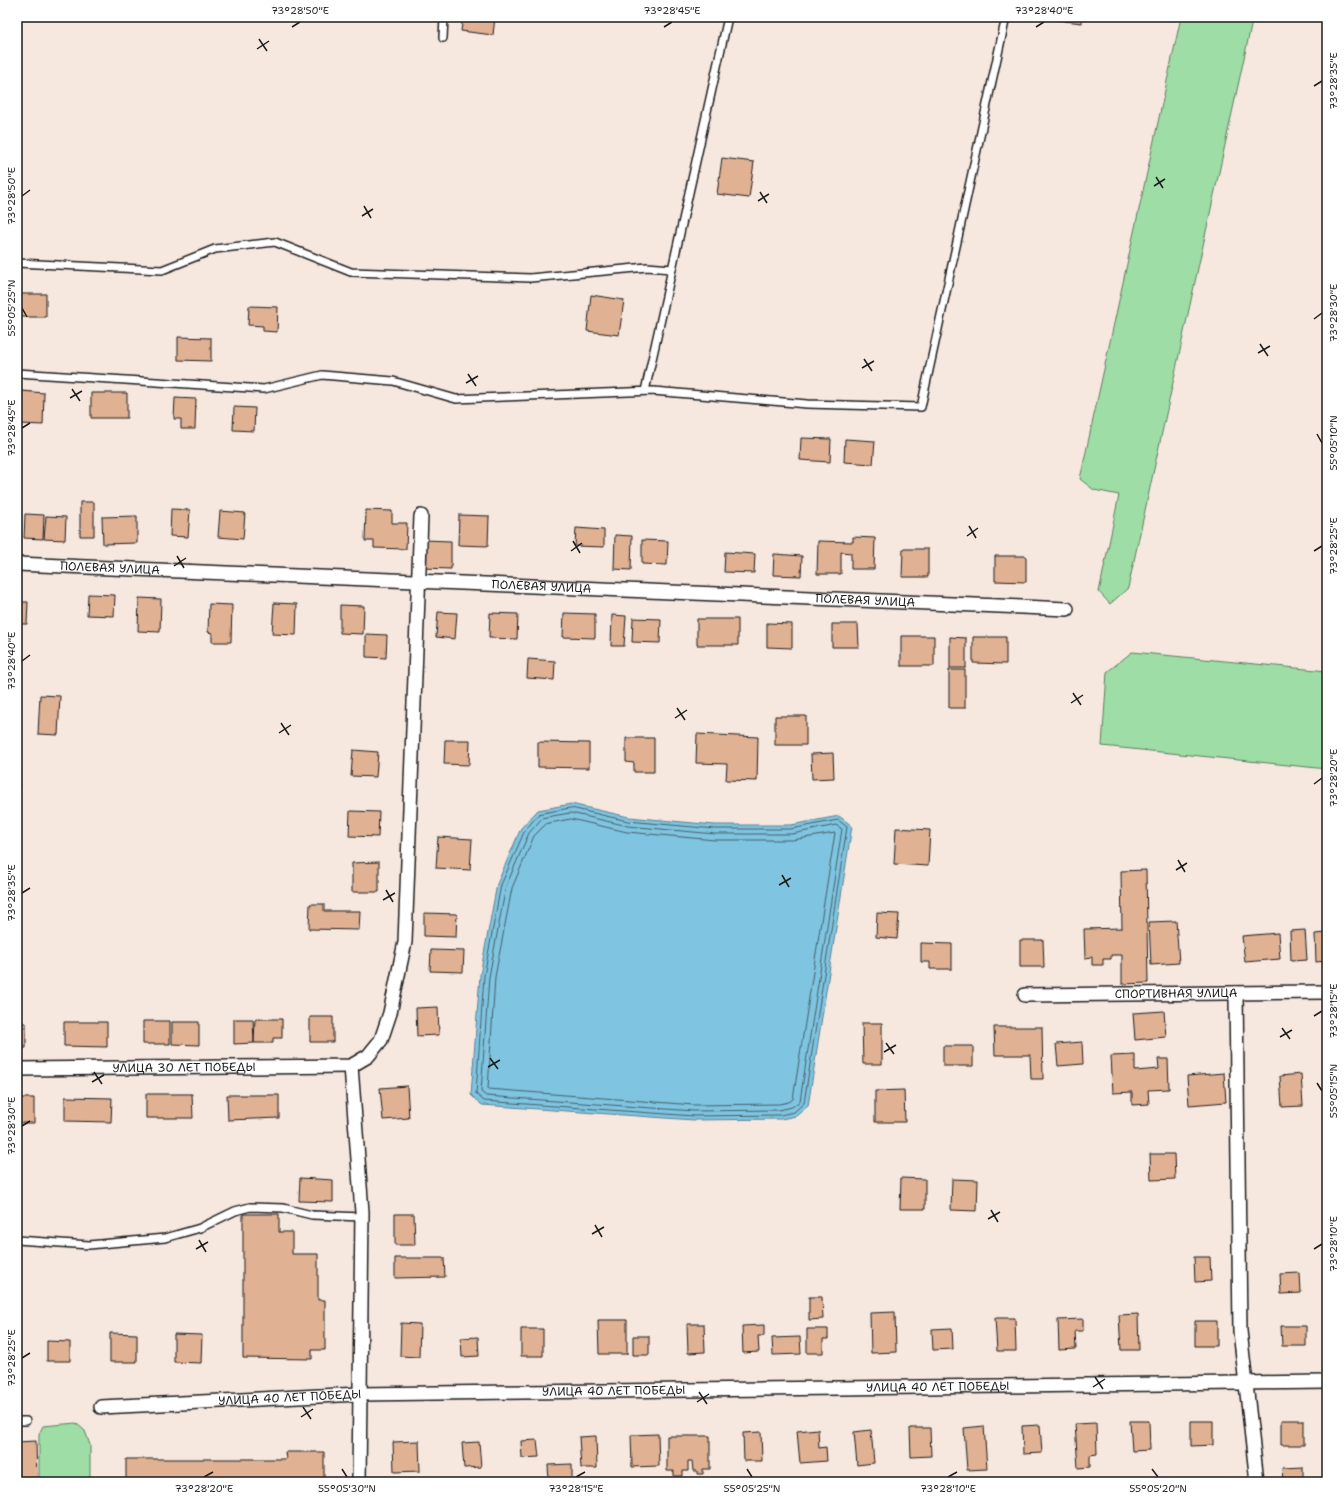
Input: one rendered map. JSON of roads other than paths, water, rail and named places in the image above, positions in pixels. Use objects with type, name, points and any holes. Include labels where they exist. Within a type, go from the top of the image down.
[{"type":"street","points":[[359,1482],[362,1217],[351,1066],[368,1056],[381,1040],[390,1013],[405,942],[417,580],[421,516]]},
{"type":"street","name":"ПОЛЕВАЯ УЛИЦА","points":[[17,564],[1067,609]]},
{"type":"street","name":"СПОРТИВНАЯ УЛИЦА","points":[[1025,995],[1327,992]]},
{"type":"street","points":[[1236,993],[1240,1331],[1257,1482]]},
{"type":"street","name":"УЛИЦА 30 ЛЕТ ПОБЕДЫ","points":[[17,1069],[351,1066]]},
{"type":"street","name":"УЛИЦА 40 ЛЕТ ПОБЕДЫ","points":[[101,1407],[359,1394],[1327,1382]]},
{"type":"lane","points":[[443,38],[444,17]]},
{"type":"lane","points":[[645,391],[728,17]]},
{"type":"lane","points":[[17,373],[264,389],[322,375],[393,381],[456,399],[645,391],[807,404],[921,407],[1006,17]]},
{"type":"lane","points":[[17,263],[162,270],[215,249],[275,242],[351,272],[530,278],[647,267],[672,269]]},
{"type":"lane","points":[[17,1240],[89,1245],[165,1238],[200,1228],[235,1211],[250,1207],[283,1208],[312,1215],[362,1217]]},
{"type":"lane","points":[[17,1421],[26,1421]]},
{"type":"water","points":[[571,804],[629,817],[715,825],[791,825],[839,816],[852,826],[808,1106],[796,1116],[781,1119],[694,1120],[482,1105],[471,1095],[480,975],[497,884],[521,828],[538,810]]}]
